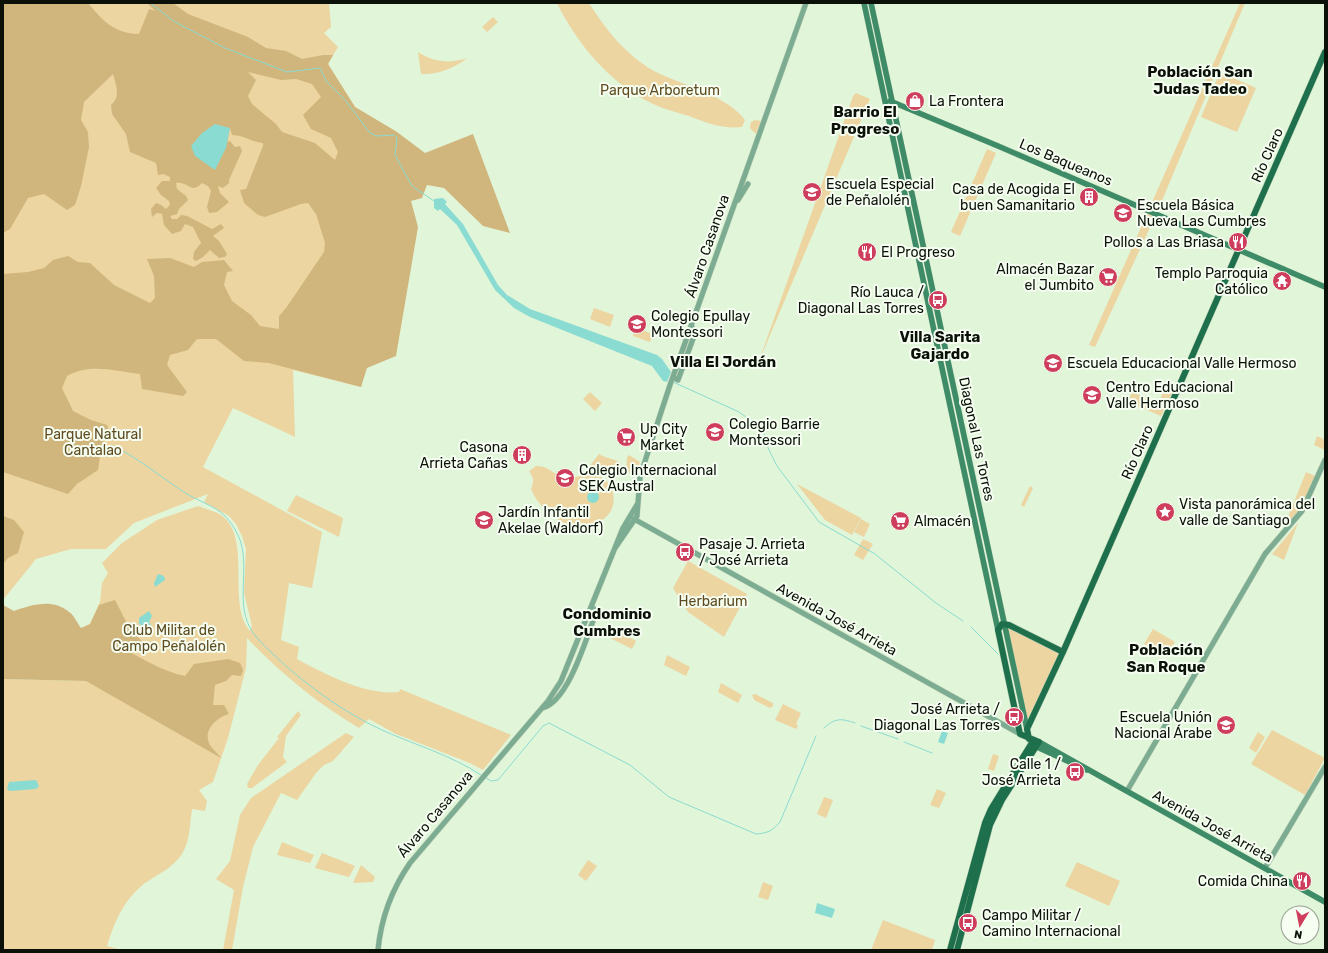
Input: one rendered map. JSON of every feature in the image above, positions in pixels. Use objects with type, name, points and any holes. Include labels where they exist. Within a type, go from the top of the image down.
[{"type":"main road","name":"Diagonal Las Torres","points":[[864,3],[1020,734]]},
{"type":"main road","name":"Diagonal Las Torres","points":[[871,3],[1027,729],[1035,742]]},
{"type":"main road","name":"Río Claro","points":[[1027,729],[1063,652],[1325,52]]},
{"type":"main road","name":"Los Baqueanos","points":[[884,99],[1325,287]]},
{"type":"main road","points":[[998,630],[1000,626],[1005,624],[1063,652]]},
{"type":"main road","name":"Avenida José Arrieta","points":[[1020,734],[1077,767],[1089,771],[1127,791],[1325,902]]},
{"type":"main road","points":[[950,950],[985,823],[991,809],[1035,742]]},
{"type":"main road","points":[[957,950],[990,825],[1002,800],[1035,742]]},
{"type":"street","name":"Álvaro Casanova","points":[[615,548],[635,520],[639,511],[640,477],[806,3]]},
{"type":"street","points":[[733,208],[748,184]]},
{"type":"street","name":"Álvaro Casanova","points":[[673,380],[694,336],[692,326]]},
{"type":"street","points":[[1127,791],[1265,554],[1302,511],[1325,460]]},
{"type":"street","name":"Álvaro Casanova","points":[[378,950],[386,910],[403,873],[424,845],[482,775],[541,709],[552,703],[567,684],[615,548],[639,500]]},
{"type":"street","name":"Avenida José Arrieta","points":[[630,517],[1020,734]]},
{"type":"street","points":[[1265,868],[1325,767]]},
{"type":"green space","points":[[3,3],[329,3],[331,27],[324,33],[338,47],[328,64],[355,107],[397,132],[392,256],[361,387],[293,370],[295,437],[233,408],[203,467],[322,532],[312,588],[289,583],[281,640],[299,647],[297,659],[346,683],[373,691],[399,692],[400,689],[511,735],[483,770],[470,763],[396,734],[369,719],[359,728],[329,709],[286,676],[247,638],[246,668],[228,738],[213,782],[199,790],[207,801],[205,811],[192,809],[188,839],[185,848],[177,861],[165,871],[139,888],[123,907],[107,946],[122,950],[3,950],[3,679],[86,681],[88,628],[100,602],[102,583],[108,573],[102,563],[122,543],[157,520],[198,506],[221,515],[230,525],[236,539],[240,604],[243,619],[250,631],[252,626],[244,593],[246,549],[236,524],[229,516],[204,502],[208,494],[134,523],[106,549],[71,549],[36,559],[3,600]]},
{"type":"green space","name":"Parque Natural Cantalao","points":[[3,3],[88,3],[99,16],[116,29],[139,34],[149,9],[155,11],[147,3],[173,3],[188,14],[248,37],[266,48],[286,51],[302,59],[323,55],[333,55],[328,64],[355,107],[397,132],[425,153],[473,134],[510,233],[483,226],[444,188],[427,185],[422,198],[411,201],[418,227],[396,356],[367,368],[361,387],[269,363],[244,361],[216,339],[197,339],[188,350],[170,355],[167,365],[187,392],[183,396],[142,389],[140,374],[94,369],[76,372],[67,376],[62,388],[73,411],[91,420],[107,425],[110,434],[102,443],[98,470],[77,484],[68,494],[3,472],[3,274],[28,272],[44,268],[53,260],[68,256],[78,262],[90,263],[114,285],[150,303],[155,298],[154,276],[147,259],[170,258],[194,267],[202,262],[224,260],[233,271],[227,272],[224,285],[232,301],[251,315],[260,326],[279,329],[279,316],[324,252],[325,243],[316,214],[308,203],[301,204],[265,217],[258,215],[244,203],[240,190],[246,189],[263,143],[232,135],[230,128],[227,142],[230,141],[235,147],[240,146],[242,151],[229,183],[223,188],[218,186],[220,193],[229,202],[217,212],[209,213],[207,207],[211,191],[208,186],[202,183],[195,188],[192,188],[184,184],[176,183],[177,189],[186,196],[188,200],[179,209],[177,214],[170,216],[172,219],[177,219],[181,215],[187,216],[212,229],[221,224],[224,228],[213,236],[219,241],[227,254],[225,257],[219,258],[210,250],[196,261],[193,259],[194,252],[201,243],[193,227],[185,224],[181,231],[172,234],[164,225],[162,214],[157,213],[152,217],[151,209],[156,203],[166,209],[170,205],[169,201],[161,195],[156,188],[162,181],[170,181],[170,177],[163,174],[158,175],[156,163],[130,152],[126,134],[112,114],[111,105],[117,95],[113,74],[84,102],[81,120],[88,132],[89,147],[81,186],[75,205],[67,210],[44,194],[28,198],[10,229],[3,233]],"holes":[[[248,72],[281,80],[296,79],[312,84],[321,97],[303,115],[311,129],[331,138],[338,152],[335,160],[315,143],[282,132],[276,124],[252,104],[248,96],[256,80]]]},
{"type":"green space","name":"Parque Arboretum","points":[[557,3],[589,3],[602,23],[617,41],[634,57],[654,71],[703,91],[726,103],[737,111],[745,120],[742,127],[728,127],[708,123],[660,107],[636,95],[622,85],[596,61],[574,33]]},
{"type":"green space","points":[[1240,3],[1245,3],[1158,210],[1095,347],[1089,345]]},
{"type":"green space","points":[[493,17],[498,22],[487,32],[482,27]]},
{"type":"green space","points":[[418,52],[430,58],[442,61],[454,61],[467,58],[446,70],[421,74]]},
{"type":"green space","points":[[1220,72],[1256,88],[1237,132],[1201,117]]},
{"type":"green space","points":[[856,93],[870,99],[759,361],[853,96]]},
{"type":"green space","points":[[755,120],[761,121],[756,134],[750,128],[751,122]]},
{"type":"green space","points":[[987,149],[996,153],[960,236],[951,232]]},
{"type":"green space","points":[[594,308],[614,315],[610,327],[590,319]]},
{"type":"green space","points":[[636,328],[653,334],[650,342],[633,336]]},
{"type":"green space","points":[[1165,387],[1173,390],[1167,405],[1159,402]]},
{"type":"green space","points":[[590,392],[602,403],[595,411],[583,399]]},
{"type":"green space","points":[[1132,392],[1166,406],[1161,416],[1128,402]]},
{"type":"green space","points":[[1317,436],[1325,440],[1325,450],[1314,445]]},
{"type":"green space","points":[[599,454],[621,463],[614,481],[603,473],[586,471]]},
{"type":"green space","points":[[629,455],[640,462],[636,476],[626,471],[627,457]]},
{"type":"green space","points":[[536,466],[545,467],[559,476],[567,478],[593,474],[602,478],[611,487],[614,500],[608,515],[594,524],[577,526],[562,522],[551,515],[541,506],[531,489],[533,480],[529,471]]},
{"type":"green space","points":[[1306,472],[1317,477],[1298,514],[1290,519],[1288,517]]},
{"type":"green space","points":[[797,484],[861,518],[852,535],[825,520]]},
{"type":"green space","points":[[1030,486],[1033,488],[1024,507],[1021,505]]},
{"type":"green space","points":[[296,495],[343,518],[339,537],[287,511]]},
{"type":"green space","points":[[3,516],[14,520],[24,532],[18,553],[8,558],[3,564]]},
{"type":"green space","points":[[861,519],[870,524],[864,537],[854,532]]},
{"type":"green space","points":[[1298,523],[1284,560],[1272,554]]},
{"type":"green space","points":[[863,539],[873,544],[863,560],[854,555]]},
{"type":"green space","name":"Herbarium","points":[[688,561],[747,594],[724,637],[688,612],[673,588]]},
{"type":"green space","points":[[115,600],[131,631],[142,641],[126,643],[128,651],[149,662],[170,672],[185,676],[194,664],[228,659],[240,663],[243,670],[241,676],[232,675],[226,681],[215,685],[213,705],[224,705],[229,714],[216,721],[208,733],[210,745],[221,758],[86,681],[3,679],[3,605],[14,611],[42,604],[56,605],[71,613],[81,628],[90,624],[99,605]]},
{"type":"green space","points":[[1007,625],[1060,652],[1028,723]]},
{"type":"green space","points":[[613,628],[636,641],[632,649],[610,638]]},
{"type":"green space","points":[[1153,629],[1175,642],[1165,657],[1144,644]]},
{"type":"green space","points":[[667,655],[690,667],[686,676],[664,665]]},
{"type":"green space","points":[[721,683],[742,695],[738,703],[718,692]]},
{"type":"green space","points":[[755,694],[773,703],[773,706],[770,708],[754,700],[752,695]]},
{"type":"green space","points":[[783,704],[801,713],[796,724],[798,726],[796,729],[775,720]]},
{"type":"green space","points":[[298,711],[301,715],[286,736],[283,757],[287,762],[252,788],[248,788],[247,784],[258,765],[279,738],[277,737]]},
{"type":"green space","points":[[1272,730],[1325,758],[1305,795],[1251,764]]},
{"type":"green space","points":[[1258,732],[1265,737],[1256,753],[1249,748]]},
{"type":"green space","points":[[346,733],[354,737],[333,761],[324,765],[316,773],[297,800],[281,793],[253,847],[243,887],[232,950],[223,950],[234,890],[216,879],[230,861],[240,815],[251,798]]},
{"type":"green space","points":[[993,754],[999,756],[994,771],[988,769]]},
{"type":"green space","points":[[937,789],[946,793],[939,808],[930,805]]},
{"type":"green space","points":[[824,797],[833,800],[826,818],[817,814]]},
{"type":"green space","points":[[282,842],[314,855],[310,863],[277,855]]},
{"type":"green space","points":[[322,853],[355,866],[349,877],[315,868]]},
{"type":"green space","points":[[588,860],[597,866],[586,881],[578,875]]},
{"type":"green space","points":[[1077,862],[1120,881],[1109,906],[1065,886]]},
{"type":"green space","points":[[361,865],[375,877],[373,882],[353,883]]},
{"type":"green space","points":[[763,882],[773,886],[768,900],[758,897]]},
{"type":"green space","points":[[883,920],[935,940],[932,950],[871,950]]},
{"type":"water","points":[[215,124],[230,128],[226,148],[215,170],[195,156],[191,146],[202,133]]},
{"type":"water","points":[[443,198],[447,202],[445,204],[463,224],[498,285],[507,295],[530,309],[657,355],[662,359],[671,372],[667,382],[663,381],[652,366],[530,317],[514,308],[495,290],[457,225],[440,209],[438,211],[434,208],[434,199]]},
{"type":"water","points":[[593,491],[597,493],[599,497],[597,501],[593,503],[589,501],[587,497],[589,493]]},
{"type":"water","points":[[158,574],[164,576],[165,580],[155,587],[154,583]]},
{"type":"water","points":[[149,611],[152,616],[149,622],[152,627],[149,634],[146,633],[144,627],[139,624],[139,618]]},
{"type":"water","points":[[130,645],[141,645],[144,649],[135,652],[130,650]]},
{"type":"water","points":[[942,731],[948,733],[944,744],[938,742]]},
{"type":"water","points":[[36,780],[39,786],[36,789],[10,791],[7,789],[9,782]]},
{"type":"water","points":[[817,903],[835,909],[832,918],[815,913]]},
{"type":"waterway","points":[[150,3],[175,22],[225,48],[287,72],[320,68],[326,81],[346,101],[370,133],[377,136],[394,135],[397,138],[395,155],[412,186],[434,201]]},
{"type":"waterway","points":[[673,382],[737,411],[762,427],[768,448],[777,466],[819,522],[875,554],[936,603],[963,621]]},
{"type":"waterway","points":[[114,446],[124,451],[187,494],[216,509],[229,521],[241,543],[244,568],[244,605],[250,628],[258,639],[285,665],[332,702],[365,722],[445,756],[481,775]]},
{"type":"waterway","points":[[971,627],[998,654]]},
{"type":"waterway","points":[[824,728],[832,722],[838,720],[846,720],[855,723]]},
{"type":"waterway","points":[[486,778],[491,781],[498,780],[543,726],[549,723],[630,765],[669,797],[756,834],[760,834],[770,831],[780,822],[816,736]]},
{"type":"waterway","points":[[861,726],[898,739]]},
{"type":"waterway","points":[[904,742],[932,753]]},
{"type":"place","name":"La Frontera","points":[[915,101]]},
{"type":"place","name":"Escuela Especial de Peñalolén","points":[[812,192]]},
{"type":"place","name":"Casa de Acogida El buen Samanitario","points":[[1089,197]]},
{"type":"place","name":"Escuela Básica Nueva Las Cumbres","points":[[1123,213]]},
{"type":"place","name":"Pollos a Las Briasa","points":[[1238,242]]},
{"type":"place","name":"El Progreso","points":[[867,252]]},
{"type":"place","name":"Almacén Bazar el Jumbito","points":[[1108,277]]},
{"type":"place","name":"Templo Parroquia Católico","points":[[1282,281]]},
{"type":"place","name":"Río Lauca / Diagonal Las Torres","points":[[938,300]]},
{"type":"place","name":"Colegio Epullay Montessori","points":[[637,324]]},
{"type":"place","name":"Escuela Educacional Valle Hermoso","points":[[1053,363]]},
{"type":"place","name":"Centro Educacional Valle Hermoso","points":[[1092,395]]},
{"type":"place","name":"Colegio Barrie Montessori","points":[[715,432]]},
{"type":"place","name":"Up City Market","points":[[626,437]]},
{"type":"place","name":"Casona Arrieta Cañas","points":[[522,455]]},
{"type":"place","name":"Colegio Internacional SEK Austral","points":[[565,478]]},
{"type":"place","name":"Vista panorámica del valle de Santiago","points":[[1165,512]]},
{"type":"place","name":"Jardín Infantil Akelae (Waldorf)","points":[[484,520]]},
{"type":"place","name":"Almacén","points":[[900,521]]},
{"type":"place","name":"Pasaje J. Arrieta / José Arrieta","points":[[685,552]]},
{"type":"place","name":"José Arrieta / Diagonal Las Torres","points":[[1014,717]]},
{"type":"place","name":"Escuela Unión Nacional Árabe","points":[[1226,725]]},
{"type":"place","name":"Calle 1 / José Arrieta","points":[[1075,772]]},
{"type":"place","name":"Comida China","points":[[1302,881]]},
{"type":"place","name":"Campo Militar / Camino Internacional","points":[[968,923]]},
{"type":"district","name":"Población San Judas Tadeo","points":[[1200,80]]},
{"type":"district","name":"Barrio El Progreso","points":[[865,120]]},
{"type":"district","name":"Villa Sarita Gajardo","points":[[940,346]]},
{"type":"district","name":"Villa El Jordán","points":[[723,362]]},
{"type":"district","name":"Condominio Cumbres","points":[[607,622]]},
{"type":"district","name":"Población San Roque","points":[[1166,658]]},
{"type":"park label","name":"Club Militar de Campo Peñalolén","points":[[169,638]]}]
